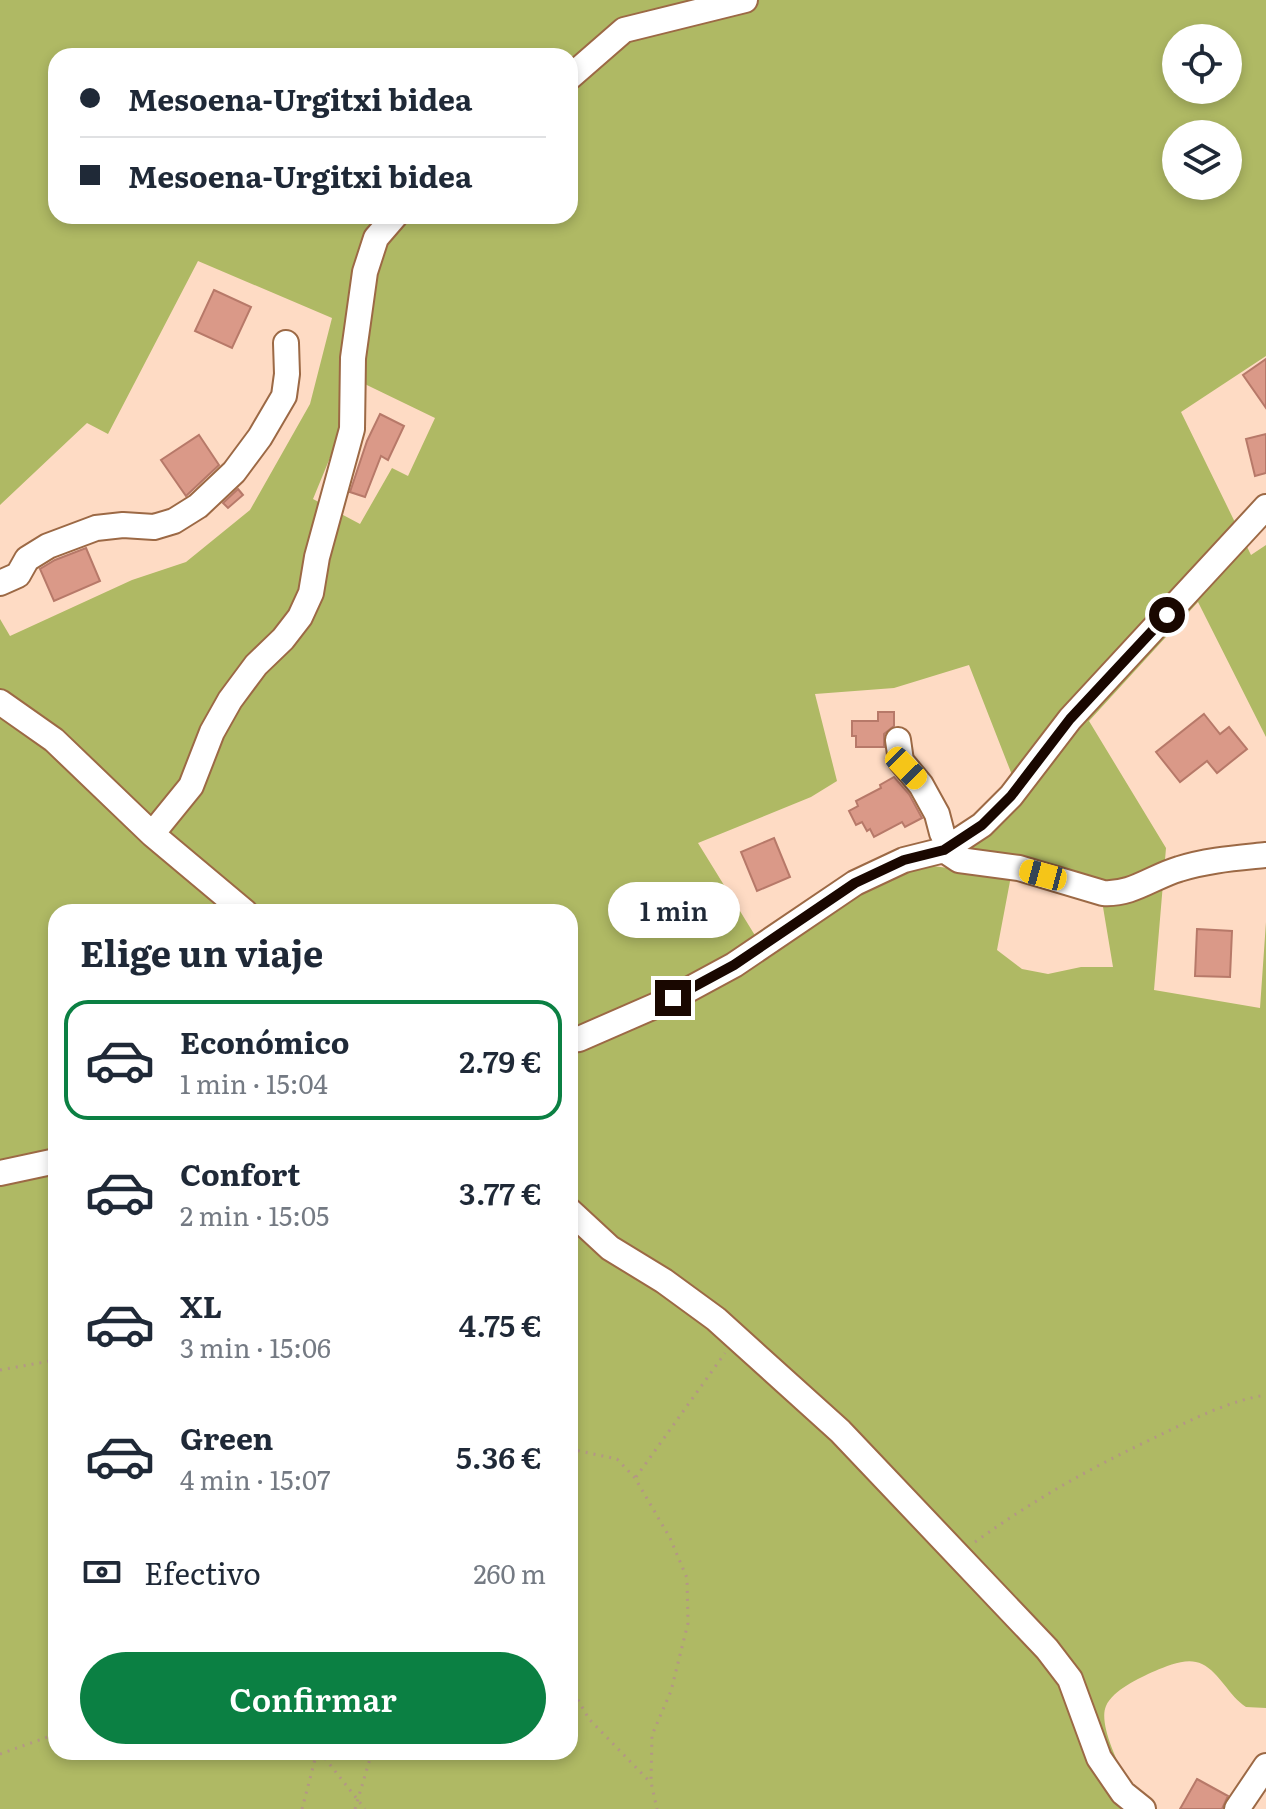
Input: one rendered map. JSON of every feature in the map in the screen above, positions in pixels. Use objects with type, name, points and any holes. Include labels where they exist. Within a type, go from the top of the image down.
[{"type":"street","points":[[578,70],[624,30],[745,0]]},
{"type":"street","points":[[152,834],[191,786],[212,732],[230,700],[256,665],[300,617],[311,593],[317,557],[352,429],[353,358],[365,272],[376,238],[388,224]]},
{"type":"street","points":[[0,583],[18,575],[27,559],[48,546],[96,528],[123,525],[154,527],[174,521],[198,506],[243,460],[284,396],[286,343]]},
{"type":"street","points":[[578,1039],[673,998],[734,965],[855,883],[904,860],[946,848],[982,825],[1011,796],[1070,719],[1266,507]]},
{"type":"street","points":[[0,702],[54,740],[152,834],[235,904]]},
{"type":"street","points":[[898,740],[901,761],[921,785],[937,814],[946,848],[959,860],[1019,868],[1116,894],[1131,891],[1182,868],[1266,855]]},
{"type":"street","points":[[0,1173],[48,1163]]},
{"type":"street","points":[[578,1218],[610,1248],[664,1281],[716,1319],[840,1431],[958,1554],[1047,1649],[1070,1679],[1099,1758],[1123,1793],[1143,1809]]},
{"type":"street","points":[[1237,1809],[1266,1766]]},
{"type":"path","points":[[635,1478],[736,1337]]},
{"type":"path","points":[[0,1370],[48,1361]]},
{"type":"path","points":[[958,1554],[1025,1506],[1084,1471],[1199,1417],[1266,1395]]},
{"type":"path","points":[[578,1451],[617,1459],[635,1478],[670,1538],[687,1578],[688,1623],[671,1691],[652,1735],[651,1782],[657,1809]]},
{"type":"path","points":[[578,1700],[589,1719],[651,1782]]},
{"type":"path","points":[[0,1754],[48,1737]]},
{"type":"path","points":[[302,1809],[317,1760]]},
{"type":"path","points":[[326,1760],[365,1809]]},
{"type":"path","points":[[355,1809],[370,1760]]},
{"type":"green space","points":[[0,0],[1266,0],[1266,356],[1181,412],[1251,555],[1266,545],[1266,737],[1198,602],[1089,721],[1166,848],[1154,990],[1260,1008],[1266,922],[1266,1708],[1246,1707],[1208,1668],[1191,1661],[1160,1669],[1120,1690],[1106,1706],[1106,1729],[1116,1759],[1143,1809],[0,1809],[0,619],[10,636],[132,580],[186,562],[250,510],[310,404],[332,318],[198,261],[108,434],[87,423],[0,505]],"holes":[[[342,373],[435,418],[408,476],[392,468],[360,524],[313,499],[341,431]],[[969,665],[1021,798],[966,846],[972,854],[948,868],[925,865],[882,878],[844,901],[769,958],[698,843],[811,797],[837,781],[815,694],[894,688]],[[1011,876],[1103,907],[1113,967],[1081,967],[1048,974],[1022,969],[997,950]]]},
{"type":"building","points":[[214,290],[251,307],[232,348],[195,331]]},
{"type":"building","points":[[1266,359],[1266,408],[1243,375]]},
{"type":"building","points":[[380,414],[404,426],[388,460],[381,456],[365,497],[350,492],[367,441]]},
{"type":"building","points":[[1266,434],[1266,473],[1255,476],[1246,439]]},
{"type":"building","points":[[199,435],[219,465],[186,496],[161,460]]},
{"type":"building","points":[[238,489],[243,495],[228,508],[223,503]]},
{"type":"building","points":[[86,548],[100,581],[54,601],[40,569]]},
{"type":"building","points":[[878,712],[894,712],[894,726],[884,734],[884,747],[856,747],[852,721],[878,721]]},
{"type":"building","points":[[1204,714],[1220,734],[1229,727],[1247,749],[1217,773],[1207,761],[1180,782],[1156,752]]},
{"type":"building","points":[[894,777],[909,794],[922,818],[905,827],[902,822],[874,837],[862,822],[856,825],[849,811],[858,806],[856,801]]},
{"type":"building","points":[[774,838],[790,877],[757,891],[741,852]]},
{"type":"building","points":[[1197,929],[1232,931],[1230,977],[1195,976]]},
{"type":"building","points":[[1197,1779],[1228,1796],[1222,1809],[1180,1809]]},
{"type":"route","points":[[673,998],[734,965],[855,883],[904,860],[944,850],[982,825],[1011,796],[1070,719],[1167,615]]}]
